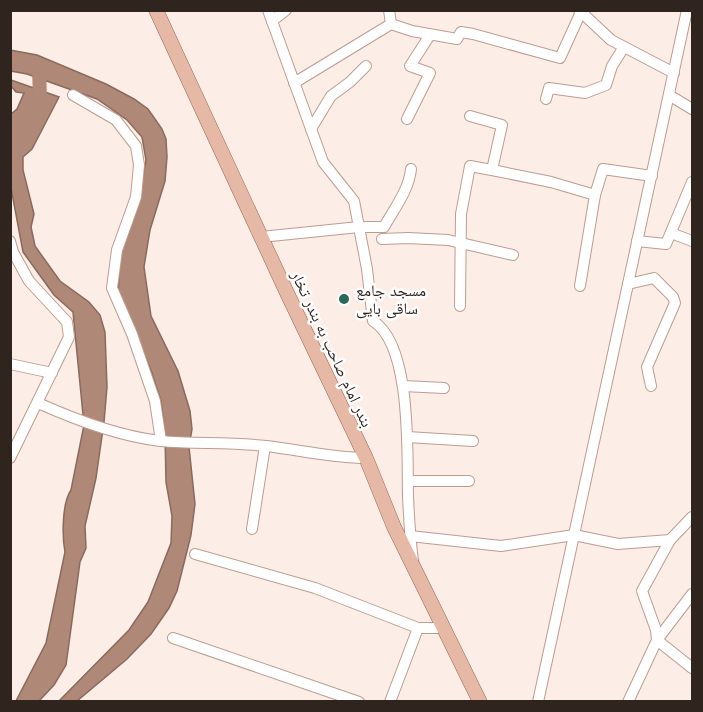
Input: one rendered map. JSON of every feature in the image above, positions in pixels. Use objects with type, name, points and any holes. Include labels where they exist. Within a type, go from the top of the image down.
[{"type":"main road","name":"بندر امام صاحب به بندر تخار","points":[[156,10],[366,458],[394,527],[480,702]]},
{"type":"street","points":[[286,10],[270,16],[323,162],[354,201],[367,269],[373,321],[383,327],[400,370],[406,412],[413,562]]},
{"type":"street","points":[[389,10],[391,24]]},
{"type":"street","points":[[538,702],[687,10]]},
{"type":"street","points":[[294,83],[391,24],[430,35],[457,39],[461,32],[473,34],[560,58],[580,11],[611,40],[674,73]]},
{"type":"street","points":[[407,119],[430,73],[410,66],[430,35]]},
{"type":"street","points":[[546,99],[549,88],[585,93],[606,85],[612,66],[624,47]]},
{"type":"street","points":[[310,129],[331,96],[366,66]]},
{"type":"street","points":[[73,95],[116,120],[136,146],[139,165],[136,197],[117,250],[112,288],[132,334],[155,401],[160,441]]},
{"type":"street","points":[[669,95],[693,109]]},
{"type":"street","points":[[470,116],[502,124],[492,170]]},
{"type":"street","points":[[460,306],[461,214],[470,166],[551,182],[595,195]]},
{"type":"street","points":[[261,237],[359,227],[384,227],[404,192],[411,169]]},
{"type":"street","points":[[580,286],[595,195],[603,169],[652,176]]},
{"type":"street","points":[[638,241],[666,244],[693,182]]},
{"type":"street","points":[[671,233],[693,241]]},
{"type":"street","points":[[382,239],[448,240],[513,255]]},
{"type":"street","points":[[10,241],[13,252],[29,281],[68,322],[69,337],[10,458]]},
{"type":"street","points":[[628,284],[654,278],[673,297],[675,303],[646,367],[651,386]]},
{"type":"street","points":[[10,364],[52,373]]},
{"type":"street","points":[[403,386],[444,388]]},
{"type":"street","points":[[38,403],[106,429],[160,441],[265,446],[339,458],[366,458]]},
{"type":"street","points":[[407,436],[473,441]]},
{"type":"street","points":[[252,529],[265,446]]},
{"type":"street","points":[[408,481],[469,481]]},
{"type":"street","points":[[693,517],[670,540],[642,591],[656,630],[657,640],[693,668]]},
{"type":"street","points":[[410,536],[501,546],[574,535],[618,544],[670,540]]},
{"type":"street","points":[[195,554],[315,588],[418,628],[445,628]]},
{"type":"street","points":[[628,702],[657,640],[693,594]]},
{"type":"street","points":[[390,702],[418,628]]},
{"type":"street","points":[[173,638],[359,702]]},
{"type":"shaded area","points":[[10,50],[37,55],[106,84],[134,99],[148,109],[166,139],[165,181],[150,230],[144,267],[151,316],[178,371],[190,411],[192,429],[189,447],[195,504],[191,535],[177,591],[169,608],[151,634],[127,659],[77,701],[59,701],[129,630],[148,602],[171,543],[172,516],[166,482],[165,433],[161,401],[151,370],[118,295],[120,252],[138,205],[146,160],[142,137],[127,120],[97,99],[27,74],[11,71]]},
{"type":"shaded area","points":[[11,80],[59,97],[32,149],[23,157],[23,170],[34,214],[31,227],[35,246],[60,281],[89,302],[100,315],[105,332],[107,387],[104,422],[96,478],[85,526],[86,548],[80,562],[66,665],[54,685],[39,701],[16,701],[46,643],[65,552],[64,511],[71,490],[84,425],[73,312],[54,295],[23,252],[11,188],[10,115],[17,109],[24,93],[16,92],[11,86]]},
{"type":"waterway","points":[[37,108],[40,102],[39,66]]},
{"type":"place","name":"مسجد جامع ساقی بایی","points":[[344,299]]}]
